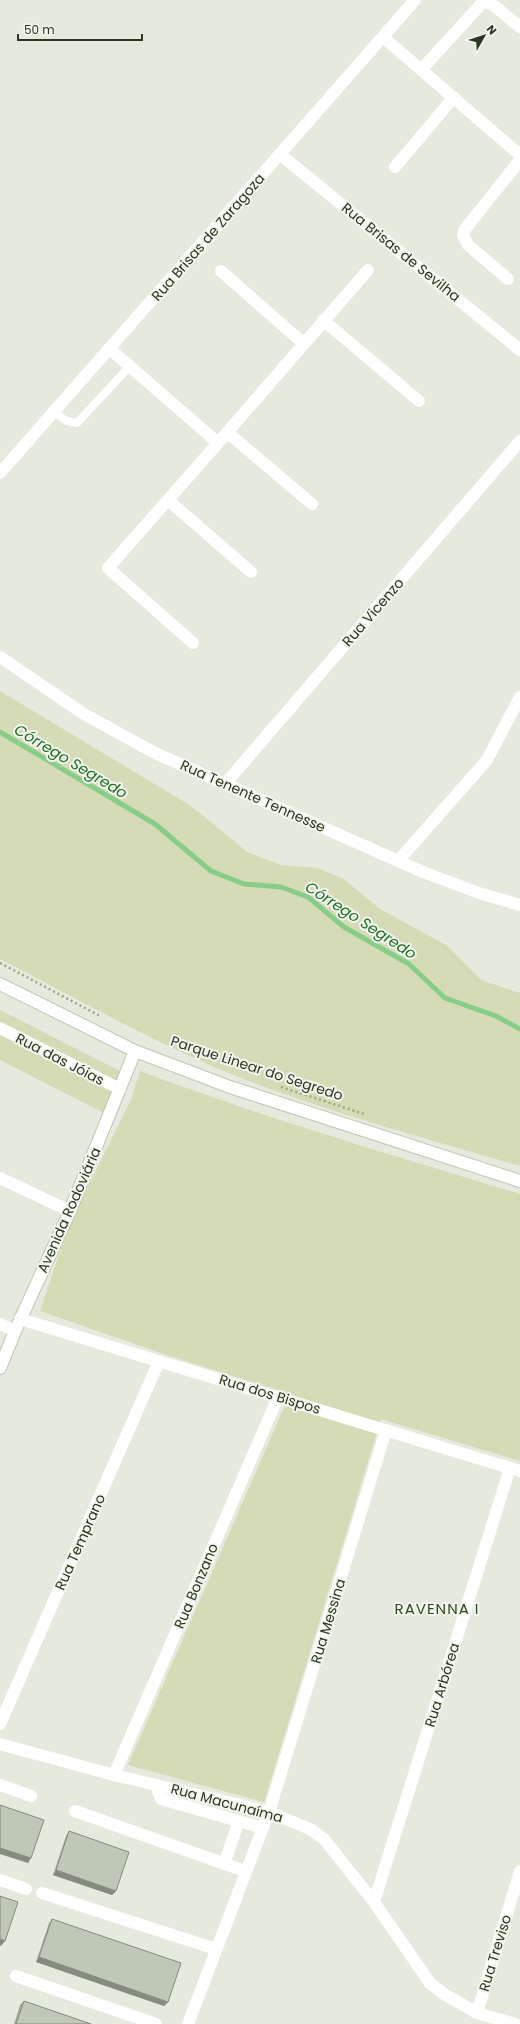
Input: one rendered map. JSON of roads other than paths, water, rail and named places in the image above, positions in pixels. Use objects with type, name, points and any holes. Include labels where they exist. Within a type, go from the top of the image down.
[{"type":"street","name":"Rua Brisas de Zaragoza","points":[[0,474],[415,0]]},
{"type":"street","points":[[421,70],[483,2],[492,4],[520,27]]},
{"type":"street","points":[[383,37],[520,155]]},
{"type":"street","points":[[396,167],[454,97]]},
{"type":"street","name":"Rua Brisas de Sevilha","points":[[281,154],[520,350]]},
{"type":"street","points":[[508,279],[468,245],[463,235],[465,229],[520,160]]},
{"type":"street","points":[[193,643],[108,568],[368,270]]},
{"type":"street","points":[[221,271],[303,343]]},
{"type":"street","points":[[323,320],[419,400]]},
{"type":"street","points":[[110,349],[218,443]]},
{"type":"street","points":[[227,432],[312,504]]},
{"type":"street","name":"Rua Vicenzo","points":[[225,784],[520,441]]},
{"type":"street","points":[[168,500],[251,572]]},
{"type":"street","name":"Rua Tenente Tennesse","points":[[0,657],[84,714],[153,752],[398,861],[478,893],[520,905]]},
{"type":"street","points":[[398,861],[487,760],[520,697]]},
{"type":"street","points":[[0,984],[135,1051],[230,1088],[520,1181]]},
{"type":"street","name":"Rua das Jóias","points":[[0,1028],[120,1089]]},
{"type":"street","name":"Avenida Rodoviária","points":[[0,1368],[20,1319],[70,1211],[135,1051]]},
{"type":"street","points":[[0,1178],[70,1211]]},
{"type":"street","name":"Rua dos Bispos","points":[[20,1319],[515,1470]]},
{"type":"street","points":[[0,1324],[15,1331]]},
{"type":"street","name":"Rua Temprano","points":[[0,1724],[160,1361]]},
{"type":"street","name":"Rua Bonzano","points":[[114,1775],[278,1397]]},
{"type":"street","name":"Rua Messina","points":[[188,2024],[269,1812],[386,1430]]},
{"type":"street","name":"Rua Arbórea","points":[[374,1902],[515,1470]]},
{"type":"street","name":"Rua Macunaíma","points":[[0,1744],[114,1775],[269,1812],[310,1829],[324,1839],[374,1902],[430,1983],[444,1994],[477,2012],[515,2024]]},
{"type":"street","points":[[0,1785],[31,1796]]},
{"type":"street","points":[[156,1785],[161,1799],[263,1828]]},
{"type":"street","points":[[75,1811],[245,1872]]},
{"type":"street","points":[[224,1864],[239,1821]]},
{"type":"street","name":"Rua Treviso","points":[[477,2012],[520,1871]]},
{"type":"street","points":[[0,1880],[26,1889]]},
{"type":"street","points":[[42,1893],[216,1949]]},
{"type":"street","points":[[16,1976],[156,2024]]},
{"type":"lane","points":[[54,412],[67,422],[77,423],[130,366]]},
{"type":"waterway","name":"Córrego Segredo","points":[[0,732],[155,824],[211,871],[244,884],[281,887],[308,897],[344,927],[409,964],[445,998],[496,1016],[520,1029]]},
{"type":"district","name":"RAVENNA I","points":[[437,1608]]}]
